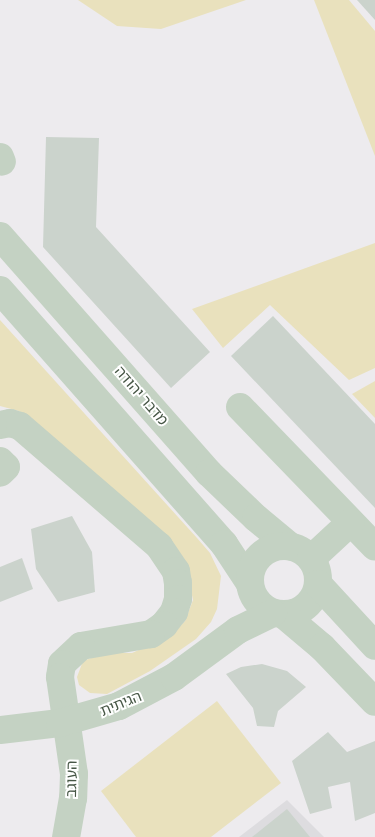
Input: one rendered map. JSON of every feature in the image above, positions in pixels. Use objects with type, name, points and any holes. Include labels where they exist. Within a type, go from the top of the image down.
[{"type":"street","name":"מדבר יהודה","points":[[0,236],[209,473],[307,563],[375,646]]},
{"type":"street","points":[[0,290],[224,544],[251,587]]},
{"type":"street","points":[[240,407],[375,548]]},
{"type":"street","name":"העוגב","points":[[0,425],[10,423],[20,426],[159,546],[176,571],[178,599],[174,612],[164,625],[151,634],[81,646],[62,664],[60,677],[74,774],[73,798],[66,837]]},
{"type":"street","points":[[0,461],[6,467],[0,473]]},
{"type":"street","points":[[307,563],[351,522]]},
{"type":"street","points":[[278,614],[296,613],[308,605],[315,595],[307,563],[277,547],[265,551],[257,559],[251,570],[251,587],[254,598],[262,607],[278,614],[322,647],[375,702]]},
{"type":"street","name":"הגיתית","points":[[226,638],[251,587]]},
{"type":"street","name":"הגיתית","points":[[0,730],[67,721],[119,706],[148,692],[199,660],[226,638],[252,622],[278,614]]},
{"type":"shaded area","points":[[78,0],[246,0],[161,29],[117,26]]},
{"type":"shaded area","points":[[314,0],[349,0],[375,31],[375,156]]},
{"type":"shaded area","points":[[375,243],[375,368],[349,380],[270,305],[223,348],[192,309]]},
{"type":"shaded area","points":[[0,320],[210,553],[221,576],[217,609],[211,622],[196,639],[150,671],[107,694],[90,693],[79,685],[77,677],[83,661],[105,653],[132,653],[172,635],[185,621],[193,600],[188,576],[35,422],[19,411],[0,406]]},
{"type":"shaded area","points":[[375,381],[375,418],[352,394]]},
{"type":"shaded area","points":[[217,701],[281,783],[211,837],[136,837],[101,791]]},
{"type":"shaded area","points":[[287,800],[324,837],[239,837]]},
{"type":"building","points":[[357,0],[375,0],[375,20]]},
{"type":"building","points":[[46,137],[99,138],[96,227],[210,352],[171,388],[43,247]]},
{"type":"building","points":[[273,316],[375,424],[375,508],[231,356]]},
{"type":"building","points":[[72,516],[92,552],[95,592],[58,602],[36,569],[31,529]]},
{"type":"building","points":[[22,558],[33,589],[0,602],[0,567]]},
{"type":"building","points":[[262,664],[287,671],[306,687],[278,711],[274,727],[257,726],[253,708],[226,674],[241,667]]},
{"type":"building","points":[[328,732],[347,752],[375,741],[375,813],[355,821],[350,782],[328,787],[332,808],[310,814],[292,761]]},
{"type":"building","points":[[287,809],[310,837],[252,837]]}]
